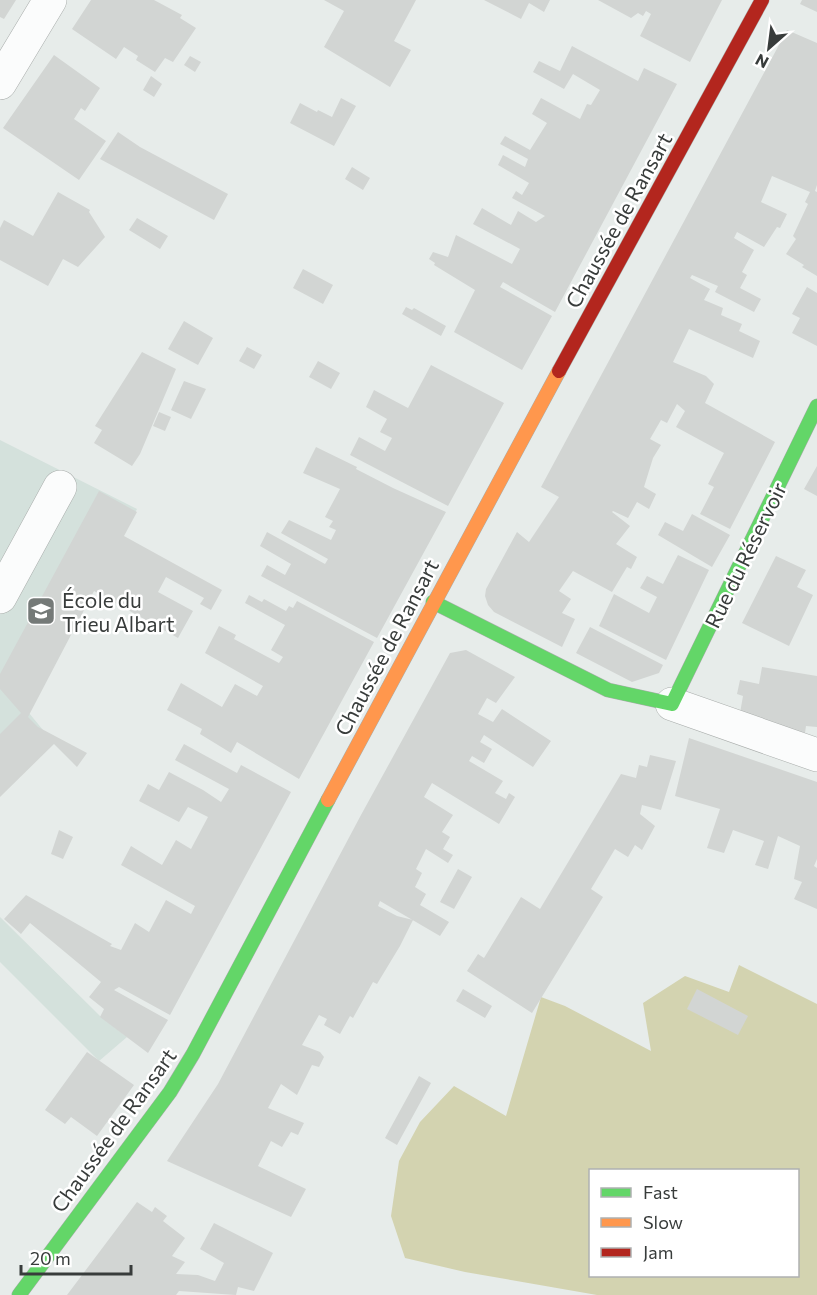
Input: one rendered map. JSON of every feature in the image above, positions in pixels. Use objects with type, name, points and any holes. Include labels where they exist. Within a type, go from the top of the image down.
[{"type":"main road","name":"Chaussée de Ransart","points":[[19,1295],[170,1092],[193,1054],[433,602],[762,0]]},
{"type":"main road","name":"Rue du Réservoir","points":[[672,704],[817,405]]},
{"type":"main road","points":[[433,602],[608,690],[672,704]]},
{"type":"street","points":[[0,83],[9,47],[50,0]]},
{"type":"street","points":[[0,597],[60,487]]},
{"type":"street","points":[[672,704],[817,755]]},
{"type":"shaded area","name":"École du Trieu Albart","points":[[0,440],[137,509],[29,713],[52,741],[0,794]]},
{"type":"shaded area","points":[[0,917],[100,1016],[127,1037],[99,1061],[0,962]]},
{"type":"green space","points":[[739,965],[817,1004],[817,1295],[597,1295],[465,1272],[405,1258],[391,1216],[399,1161],[420,1122],[454,1086],[506,1116],[541,997],[565,1006],[651,1051],[643,1003],[685,976],[729,992]]},
{"type":"building","points":[[0,0],[16,0],[4,19],[0,17]]},
{"type":"building","points":[[91,0],[154,0],[182,15],[180,18],[196,28],[173,62],[165,58],[155,72],[136,60],[138,56],[124,47],[116,59],[72,29]]},
{"type":"building","points":[[324,0],[416,0],[394,41],[411,50],[390,87],[324,47],[344,11]]},
{"type":"building","points":[[484,0],[550,0],[544,12],[529,3],[521,19]]},
{"type":"building","points":[[598,0],[722,0],[690,62],[640,36],[651,14],[646,11],[643,16],[638,13],[631,18]]},
{"type":"building","points":[[802,0],[817,0],[817,12],[800,4]]},
{"type":"building","points":[[787,30],[817,43],[817,185],[815,191],[817,192],[817,276],[786,254],[796,239],[793,236],[808,204],[805,202],[810,192],[772,176],[761,202],[787,214],[780,228],[777,227],[764,247],[737,232],[734,238],[754,250],[742,272],[747,275],[740,288],[761,299],[754,312],[715,292],[718,286],[692,275],[690,278],[710,289],[704,300],[723,308],[721,315],[742,324],[739,331],[760,341],[753,358],[689,329],[673,362],[706,376],[714,384],[705,403],[775,442],[730,529],[700,514],[714,487],[708,484],[724,453],[676,427],[685,411],[677,404],[667,423],[661,420],[650,439],[661,445],[653,458],[644,487],[656,494],[649,509],[637,502],[628,518],[612,512],[630,526],[616,544],[637,557],[631,569],[627,567],[612,592],[573,571],[559,591],[571,599],[562,613],[575,619],[562,647],[494,612],[488,605],[485,596],[486,589],[517,532],[529,542],[559,497],[541,487]]},
{"type":"building","points":[[572,46],[638,81],[644,68],[677,84],[555,312],[503,282],[500,287],[552,316],[522,370],[454,332],[475,290],[434,265],[435,263],[429,259],[433,252],[448,257],[456,235],[512,264],[520,249],[473,224],[482,208],[511,225],[518,211],[536,222],[545,216],[512,198],[516,191],[522,195],[529,183],[498,165],[503,155],[525,167],[528,159],[500,144],[505,136],[530,150],[547,123],[532,114],[541,98],[580,119],[587,104],[591,105],[600,90],[573,74],[564,89],[533,72],[539,61],[560,71]]},
{"type":"building","points":[[54,55],[100,88],[85,111],[81,108],[74,119],[106,141],[79,180],[3,128]]},
{"type":"building","points":[[190,56],[201,62],[195,72],[184,65]]},
{"type":"building","points":[[151,76],[162,84],[154,97],[143,90]]},
{"type":"building","points":[[341,98],[356,106],[334,146],[290,123],[300,103],[332,117]]},
{"type":"building","points":[[118,132],[140,147],[228,194],[214,220],[100,159]]},
{"type":"building","points":[[352,167],[370,178],[363,190],[345,179]]},
{"type":"building","points":[[58,192],[90,210],[89,212],[105,237],[78,267],[63,259],[48,286],[0,260],[0,228],[4,220],[33,236]]},
{"type":"building","points":[[137,218],[168,236],[160,249],[129,230]]},
{"type":"building","points":[[303,269],[333,285],[323,304],[293,288]]},
{"type":"building","points":[[807,287],[817,293],[817,346],[792,333],[800,318],[792,314]]},
{"type":"building","points":[[406,307],[412,310],[414,308],[446,326],[441,336],[402,314]]},
{"type":"building","points":[[184,321],[213,338],[198,365],[168,349]]},
{"type":"building","points":[[247,347],[262,355],[254,369],[239,361]]},
{"type":"building","points":[[142,352],[176,369],[140,454],[132,466],[94,443],[102,430],[95,426]]},
{"type":"building","points":[[318,361],[340,373],[331,389],[309,377]]},
{"type":"building","points":[[431,365],[504,403],[448,506],[350,455],[359,437],[385,451],[392,438],[380,432],[387,419],[366,407],[374,390],[408,408]]},
{"type":"building","points":[[184,381],[206,389],[191,419],[171,410]]},
{"type":"building","points":[[159,412],[171,417],[165,431],[153,426]]},
{"type":"building","points":[[316,447],[393,488],[446,512],[377,638],[261,576],[267,565],[285,575],[291,564],[260,546],[267,532],[325,564],[328,559],[281,533],[289,520],[331,540],[336,530],[329,527],[333,521],[325,517],[340,489],[303,473]]},
{"type":"building","points":[[817,466],[817,496],[804,489]]},
{"type":"building","points":[[99,491],[137,512],[124,536],[222,590],[211,610],[200,604],[204,598],[166,577],[158,592],[193,611],[178,638],[94,591],[28,717],[38,727],[87,753],[77,767],[54,744],[0,797],[0,734],[21,713],[0,689],[0,674]]},
{"type":"building","points":[[692,514],[730,535],[712,567],[658,535],[665,522],[683,531]]},
{"type":"building","points":[[678,555],[709,570],[666,660],[599,626],[614,594],[649,613],[657,597],[640,588],[647,576],[663,584]]},
{"type":"building","points":[[776,556],[806,570],[797,587],[813,595],[789,646],[742,623]]},
{"type":"building","points":[[249,595],[262,602],[264,599],[286,611],[289,606],[293,608],[297,601],[374,642],[299,779],[237,742],[231,753],[200,734],[202,729],[167,710],[181,683],[222,707],[235,684],[257,696],[263,686],[205,653],[219,626],[236,635],[234,639],[279,663],[283,657],[271,650],[285,625],[245,603]]},
{"type":"building","points":[[590,627],[663,665],[659,673],[632,682],[576,653]]},
{"type":"building","points":[[466,650],[515,677],[496,703],[487,698],[478,714],[493,722],[502,709],[551,741],[533,767],[484,735],[480,742],[492,749],[484,763],[472,756],[469,761],[503,781],[495,793],[506,799],[509,793],[515,797],[499,824],[432,783],[424,797],[453,815],[442,832],[450,837],[443,849],[453,855],[448,863],[426,849],[416,869],[422,873],[415,887],[426,894],[420,905],[449,922],[440,936],[413,920],[377,984],[373,982],[353,1018],[350,1016],[340,1034],[324,1025],[327,1019],[319,1015],[302,1045],[320,1052],[324,1057],[319,1067],[312,1065],[297,1095],[281,1084],[268,1108],[304,1123],[298,1135],[291,1132],[282,1147],[271,1141],[258,1166],[306,1189],[291,1217],[167,1161],[218,1084],[450,653]],"holes":[[[380,901],[412,920],[397,916],[378,906]]]},
{"type":"building","points":[[762,667],[817,676],[817,727],[806,726],[805,733],[740,713],[743,696],[737,694],[740,680],[759,684]]},
{"type":"building","points":[[689,738],[817,782],[817,859],[814,866],[817,868],[817,909],[794,899],[802,882],[794,879],[800,846],[778,836],[768,869],[755,865],[764,841],[733,830],[724,853],[707,848],[720,809],[675,796]]},
{"type":"building","points":[[184,744],[237,773],[241,765],[291,792],[170,1015],[119,987],[114,990],[168,1020],[148,1053],[100,1017],[104,1009],[89,997],[101,982],[30,923],[21,934],[4,919],[26,895],[112,944],[110,946],[121,950],[135,923],[149,932],[166,900],[191,914],[195,906],[121,865],[131,846],[162,865],[176,840],[191,849],[208,817],[188,807],[179,822],[139,801],[148,784],[159,790],[169,772],[221,802],[229,789],[175,760]]},
{"type":"building","points":[[650,755],[676,761],[661,810],[642,805],[640,814],[655,826],[642,850],[635,845],[628,857],[615,849],[591,889],[603,897],[532,1013],[467,971],[478,954],[484,958],[521,897],[540,909],[621,774],[636,778],[639,765],[647,767]]},
{"type":"building","points":[[59,830],[73,837],[63,859],[51,854]]},
{"type":"building","points":[[458,869],[472,877],[454,909],[440,902]]},
{"type":"building","points":[[463,989],[492,1006],[485,1018],[456,1001]]},
{"type":"building","points":[[697,989],[748,1016],[738,1035],[687,1009]]},
{"type":"building","points":[[87,1052],[134,1085],[97,1136],[71,1117],[65,1124],[45,1110]]},
{"type":"building","points":[[419,1076],[431,1083],[397,1145],[385,1138]]},
{"type":"building","points":[[137,1202],[152,1212],[155,1207],[167,1216],[163,1221],[185,1238],[172,1256],[185,1262],[176,1274],[198,1275],[215,1281],[224,1263],[200,1249],[214,1223],[273,1253],[254,1291],[238,1287],[236,1295],[179,1291],[176,1295],[67,1295]]},
{"type":"traffic: fast","points":[[433,602],[608,690],[672,704],[817,406]]},
{"type":"traffic: fast","points":[[19,1295],[170,1092],[193,1054],[328,800]]},
{"type":"traffic: slow","points":[[328,800],[559,371]]},
{"type":"traffic: jam","points":[[559,371],[762,0]]},
{"type":"place","name":"École du Trieu Albart","points":[[41,611]]}]
